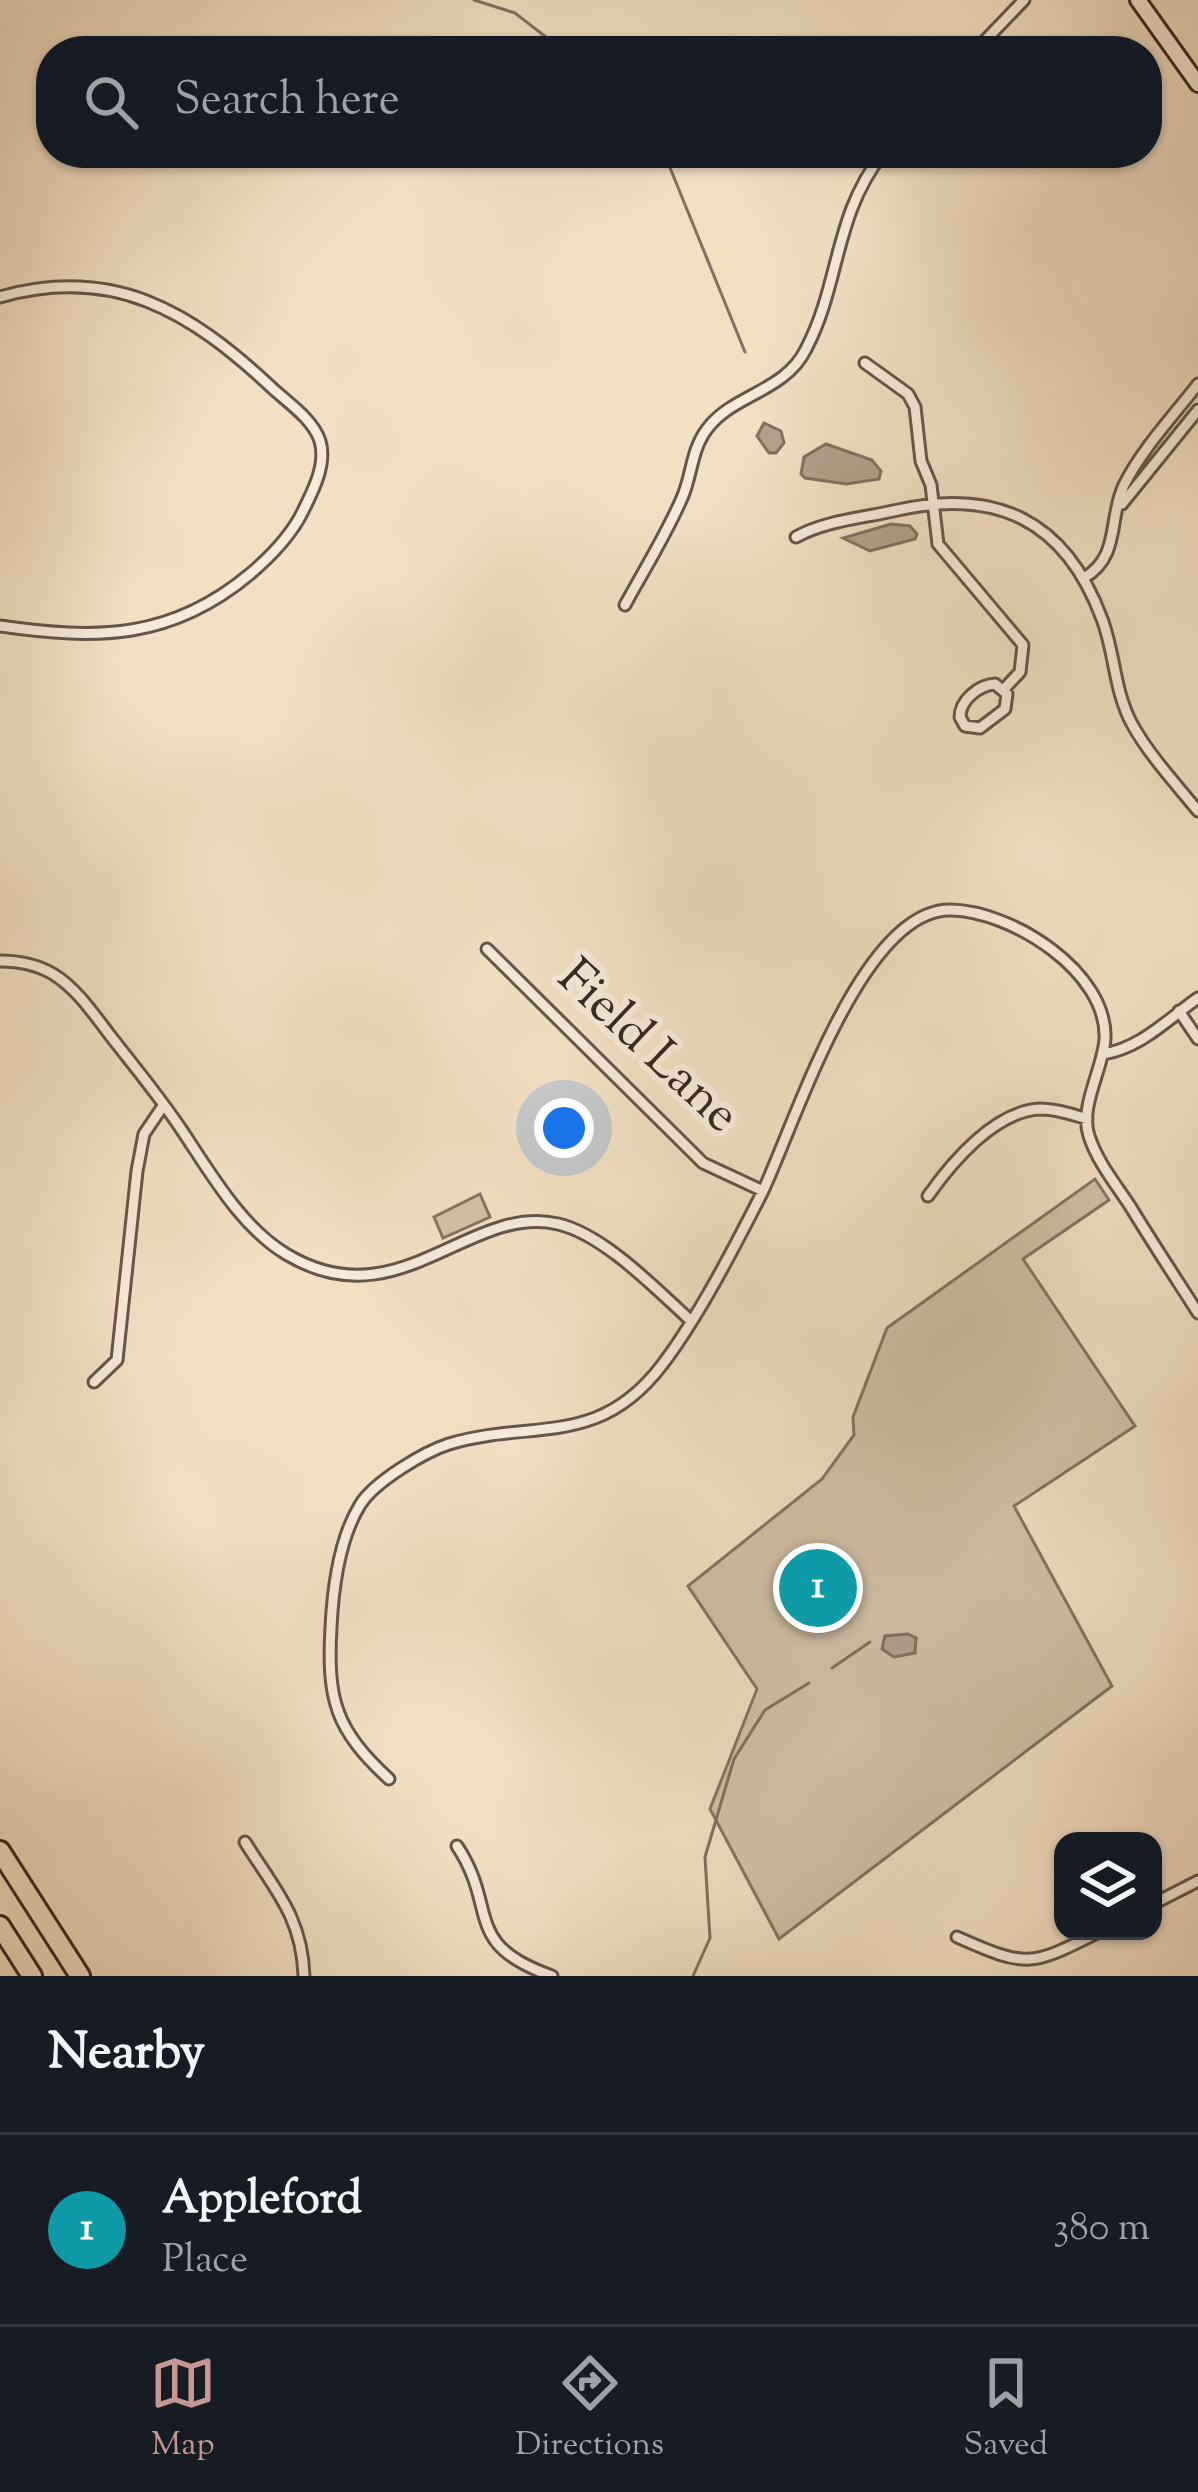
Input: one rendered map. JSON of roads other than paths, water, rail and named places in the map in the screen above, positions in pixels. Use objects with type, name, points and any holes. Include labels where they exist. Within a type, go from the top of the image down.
[{"type":"highway","points":[[0,1851],[80,1976]]},
{"type":"highway","points":[[0,1926],[30,1976]]},
{"type":"highway","points":[[0,1938],[30,1976]]},
{"type":"main road","points":[[1138,0],[1198,84]]},
{"type":"street","points":[[989,36],[1024,0]]},
{"type":"street","points":[[625,605],[684,495],[694,453],[710,425],[788,375],[804,354],[818,322],[852,202],[874,168]]},
{"type":"street","points":[[0,297],[70,284],[122,290],[176,312],[259,376],[313,427],[321,443],[321,465],[312,492],[283,540],[233,588],[206,606],[157,627],[66,635],[0,626]]},
{"type":"street","points":[[865,363],[908,394],[915,407],[938,544],[1023,645],[1020,672],[1004,689]]},
{"type":"street","points":[[1084,578],[1103,565],[1124,486],[1198,384]]},
{"type":"street","points":[[1116,513],[1198,410]]},
{"type":"street","points":[[796,536],[932,502],[982,503],[1035,522],[1084,578],[1103,620],[1132,725],[1198,811]]},
{"type":"street","points":[[985,686],[1004,689],[1006,709],[985,726],[970,728],[962,722],[961,707],[985,686]]},
{"type":"street","points":[[389,1779],[354,1746],[330,1687],[332,1607],[340,1557],[361,1502],[399,1471],[449,1444],[599,1419],[660,1368],[763,1191],[832,1029],[881,953],[933,913],[974,914],[1028,933],[1074,969],[1093,995],[1103,1017],[1103,1054],[1087,1132],[1112,1184],[1198,1313]]},
{"type":"street","name":"Field Lane","points":[[487,949],[703,1163],[763,1191]]},
{"type":"street","points":[[0,961],[34,965],[56,976],[85,1003],[234,1206],[283,1252],[306,1264],[339,1273],[388,1272],[423,1262],[496,1229],[537,1221],[555,1223],[600,1244],[690,1320]]},
{"type":"street","points":[[1103,1054],[1140,1042],[1198,998]]},
{"type":"street","points":[[1179,1012],[1198,1039]]},
{"type":"street","points":[[94,1382],[117,1360],[140,1153],[144,1134],[164,1106]]},
{"type":"street","points":[[928,1196],[958,1160],[1011,1117],[1039,1109],[1087,1119]]},
{"type":"street","points":[[245,1842],[297,1925],[304,1976]]},
{"type":"street","points":[[457,1846],[476,1880],[490,1938],[523,1966],[552,1976]]},
{"type":"street","points":[[1162,1899],[1198,1881]]},
{"type":"street","points":[[957,1937],[994,1955],[1027,1962],[1082,1940]]},
{"type":"waterway","points":[[474,0],[515,13],[545,36]]},
{"type":"waterway","points":[[670,168],[745,352]]},
{"type":"waterway","points":[[832,1668],[870,1642]]},
{"type":"waterway","points":[[693,1976],[710,1938],[705,1857],[734,1759],[765,1710],[809,1683]]},
{"type":"place","name":"Appleford","points":[[818,1588]]}]
